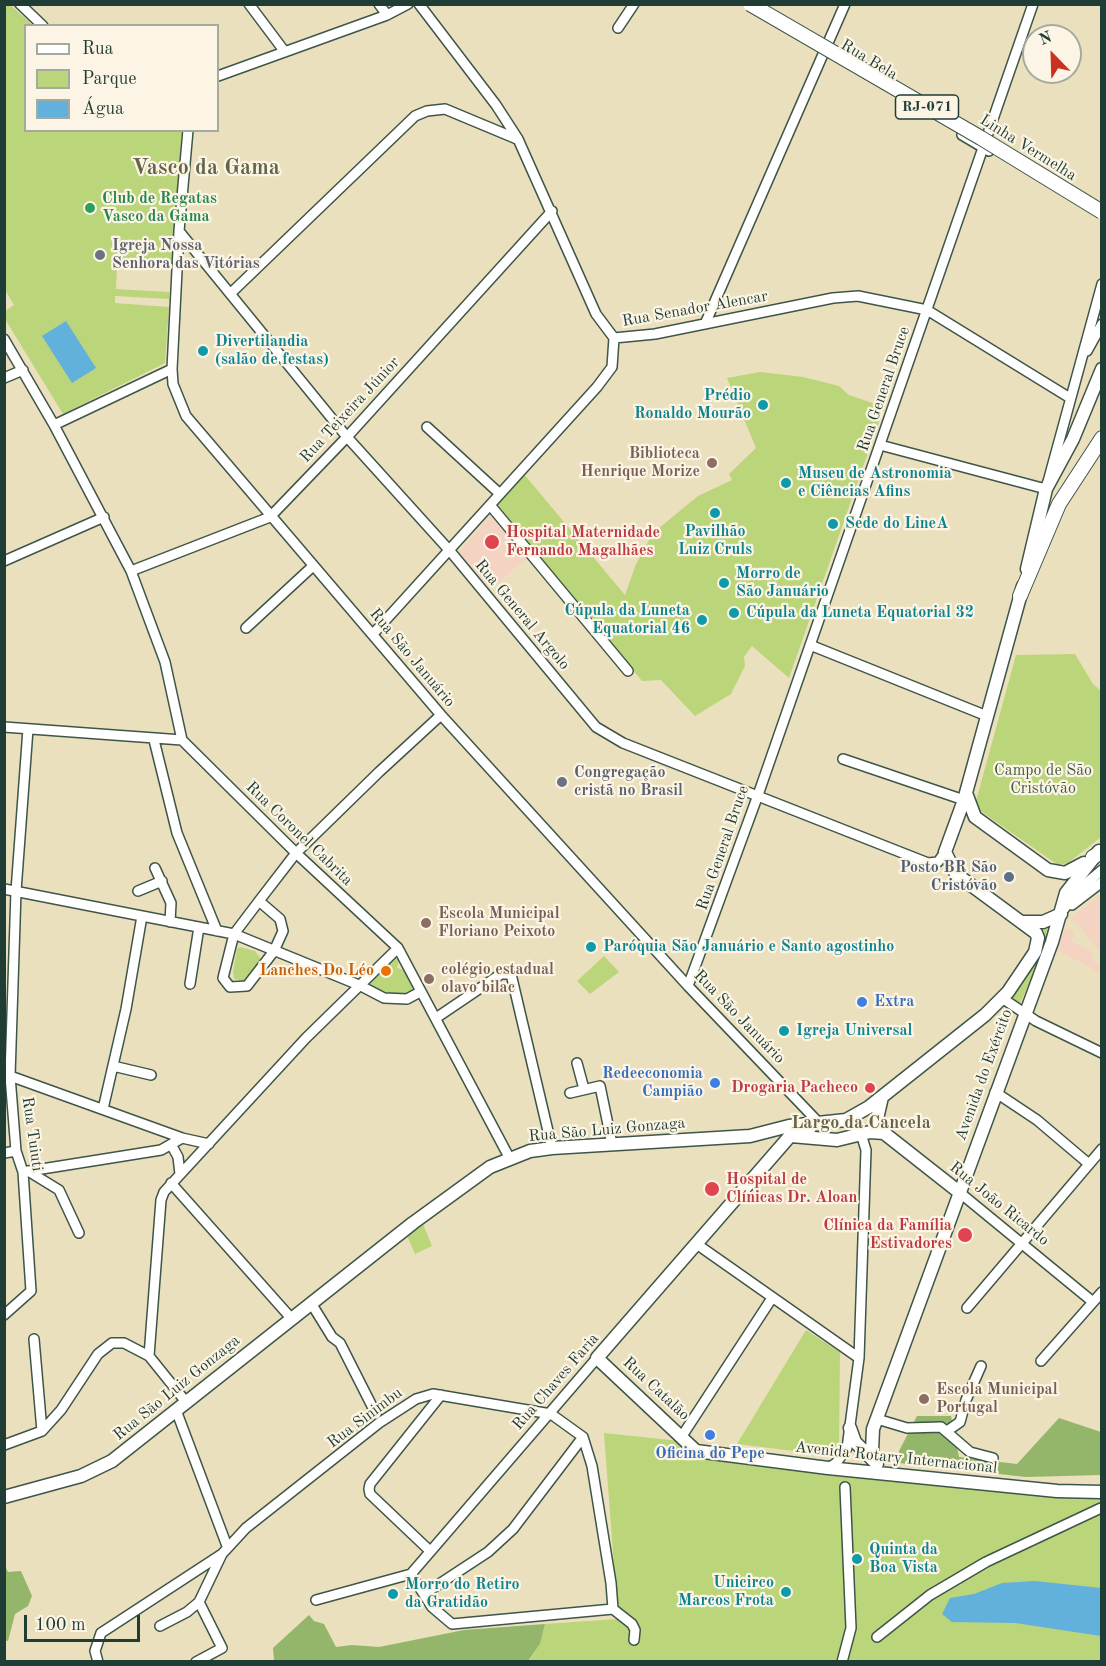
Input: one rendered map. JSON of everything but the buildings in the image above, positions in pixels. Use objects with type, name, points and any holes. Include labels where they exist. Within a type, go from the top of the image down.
[{"type":"highway","name":"Linha Vermelha","points":[[750,4],[981,138],[1101,213]]},
{"type":"highway","name":"Linha Vermelha","points":[[759,4],[1101,213]]},
{"type":"highway","points":[[1020,597],[1059,504],[1098,444]]},
{"type":"main road","points":[[1099,852],[1070,885],[1061,914],[1042,922],[1021,922],[957,874],[945,852],[965,796],[1020,597],[1046,489],[1073,439],[1101,369]]},
{"type":"main road","points":[[965,796],[975,817],[1048,870],[1065,873],[1099,852]]},
{"type":"main road","name":"Avenida do Exército","points":[[876,1464],[872,1441],[877,1419],[1061,914]]},
{"type":"main road","name":"Rua São Luiz Gonzaga","points":[[4,1497],[81,1476],[112,1461],[291,1318],[486,1169],[530,1151],[552,1148],[761,1134],[789,1126],[846,1120],[883,1096],[1002,998],[1038,945],[1036,933],[1021,922]]},
{"type":"main road","points":[[761,1134],[824,1141],[884,1132],[877,1119],[883,1096]]},
{"type":"main road","points":[[790,1136],[820,1124]]},
{"type":"main road","name":"Rua João Ricardo","points":[[884,1132],[959,1192]]},
{"type":"main road","name":"Rua Chaves Faria","points":[[597,1358],[698,1245],[790,1136]]},
{"type":"main road","name":"Rua Catalão","points":[[597,1358],[686,1441]]},
{"type":"main road","points":[[850,1428],[855,1442],[876,1464],[897,1473]]},
{"type":"main road","name":"Avenida Rotary Internacional","points":[[686,1441],[696,1451],[718,1455],[1057,1491],[1101,1492]]},
{"type":"street","points":[[20,4],[41,24]]},
{"type":"street","points":[[249,4],[285,52]]},
{"type":"street","points":[[379,4],[387,15]]},
{"type":"street","points":[[219,76],[387,15],[408,4]]},
{"type":"street","name":"Rua Senador Alencar","points":[[419,4],[518,139],[596,314],[614,338],[705,324],[847,296],[872,298],[927,310],[1070,398]]},
{"type":"street","points":[[618,28],[634,4]]},
{"type":"street","name":"Rua Bela","points":[[744,4],[984,148],[1101,213]]},
{"type":"street","points":[[705,324],[845,4]]},
{"type":"street","name":"Rua General Bruce","points":[[688,986],[758,795],[1033,4]]},
{"type":"street","points":[[231,292],[416,116],[427,111],[445,109],[518,139]]},
{"type":"street","name":"Rua São Januário","points":[[188,132],[179,231],[172,369],[173,384],[186,416],[441,715],[688,986],[820,1124]]},
{"type":"street","name":"Rua Teixeira Júnior","points":[[131,571],[270,517],[347,437],[552,211]]},
{"type":"street","name":"Rua General Argolo","points":[[179,231],[347,437],[450,551],[596,727],[623,743],[928,863],[938,862],[945,852]]},
{"type":"street","points":[[880,445],[1046,489],[1101,285]]},
{"type":"street","points":[[1079,367],[1101,324]]},
{"type":"street","points":[[373,634],[610,372],[614,338]]},
{"type":"street","points":[[4,339],[54,425],[131,571],[165,662],[182,740],[154,740],[4,727]]},
{"type":"street","points":[[54,425],[172,369]]},
{"type":"street","points":[[4,378],[23,370]]},
{"type":"street","points":[[427,427],[500,494]]},
{"type":"street","points":[[490,505],[628,671]]},
{"type":"street","points":[[4,561],[104,517]]},
{"type":"street","points":[[246,628],[313,566]]},
{"type":"street","points":[[810,645],[987,716]]},
{"type":"street","points":[[259,901],[282,922],[283,931],[274,951],[247,986],[230,987],[223,978],[234,934],[259,901],[296,853],[441,715]]},
{"type":"street","name":"Rua Tuiuti","points":[[4,1315],[31,1291],[25,1172],[16,1151],[10,1076],[16,891],[28,729]]},
{"type":"street","points":[[154,740],[177,833],[217,931]]},
{"type":"street","name":"Rua Coronel Cabrita","points":[[182,740],[296,853],[398,948]]},
{"type":"street","points":[[843,759],[965,796]]},
{"type":"street","points":[[156,868],[173,909],[170,922]]},
{"type":"street","points":[[1061,914],[1078,890],[1101,870]]},
{"type":"street","points":[[138,891],[162,881]]},
{"type":"street","points":[[1061,914],[1101,882]]},
{"type":"street","points":[[4,890],[234,934],[392,1000],[408,999],[420,992]]},
{"type":"street","points":[[103,1109],[126,1009],[142,916]]},
{"type":"street","points":[[190,984],[200,927]]},
{"type":"street","points":[[149,1356],[161,1200],[171,1183],[306,1038],[398,948],[510,1159]]},
{"type":"street","points":[[436,1018],[501,974],[511,974],[552,1148]]},
{"type":"street","points":[[1002,998],[1024,1013],[1101,1053]]},
{"type":"street","points":[[577,1063],[584,1089]]},
{"type":"street","points":[[113,1066],[151,1075]]},
{"type":"street","points":[[10,1076],[182,1138],[209,1144]]},
{"type":"street","points":[[570,1093],[600,1086],[612,1144]]},
{"type":"street","points":[[995,1092],[1037,1120],[1089,1164]]},
{"type":"street","points":[[828,1468],[842,1456],[847,1448],[859,1358],[866,1150],[861,1134],[846,1120]]},
{"type":"street","points":[[25,1172],[172,1146],[182,1138]]},
{"type":"street","points":[[172,1146],[178,1157],[180,1174]]},
{"type":"street","points":[[968,1308],[1101,1149]]},
{"type":"street","points":[[4,1153],[16,1151]]},
{"type":"street","points":[[25,1172],[59,1190],[79,1233]]},
{"type":"street","points":[[171,1183],[291,1318]]},
{"type":"street","name":"Rua João Ricardo","points":[[959,1192],[1093,1302]]},
{"type":"street","points":[[698,1245],[859,1358]]},
{"type":"street","points":[[1041,1361],[1101,1292]]},
{"type":"street","points":[[686,1441],[772,1298]]},
{"type":"street","points":[[311,1303],[332,1337],[340,1343],[376,1414]]},
{"type":"street","points":[[34,1339],[42,1431]]},
{"type":"street","points":[[4,1445],[42,1431],[61,1410],[98,1354],[112,1343],[124,1343],[149,1356],[186,1402]]},
{"type":"street","name":"Rua Chaves Faria","points":[[411,1574],[597,1358]]},
{"type":"street","points":[[947,1431],[960,1422],[966,1400],[981,1366]]},
{"type":"street","name":"Rua Sinimbu","points":[[199,1602],[225,1550],[379,1423],[425,1395],[441,1395],[551,1414],[583,1437]]},
{"type":"street","points":[[430,1551],[369,1489],[370,1484],[441,1395]]},
{"type":"street","points":[[98,1662],[95,1651],[101,1633],[225,1550],[176,1410]]},
{"type":"street","points":[[877,1419],[907,1428],[941,1427],[970,1452],[993,1458]]},
{"type":"street","points":[[424,1594],[488,1552],[513,1529],[583,1437]]},
{"type":"street","points":[[583,1437],[592,1467],[611,1583],[613,1609]]},
{"type":"street","points":[[842,1662],[851,1628],[845,1486]]},
{"type":"street","points":[[877,1637],[930,1595],[977,1568],[1101,1508]]},
{"type":"street","points":[[316,1600],[411,1574],[446,1621],[460,1625],[613,1609],[632,1624],[635,1630],[634,1640]]},
{"type":"street","points":[[160,1626],[188,1612],[199,1602],[222,1648],[196,1662]]},
{"type":"shaded area","name":"Hospital Maternidade Fernando Magalhães","points":[[492,514],[529,557],[490,589],[459,552]]},
{"type":"shaded area","points":[[1101,895],[1101,952],[1071,917]]},
{"type":"shaded area","points":[[1066,928],[1075,932],[1071,941],[1091,950],[1093,954],[1091,960],[1101,964],[1101,974],[1056,949]]},
{"type":"green space","name":"Club de Regatas Vasco da Gama","points":[[9,4],[32,24],[24,24],[24,132],[182,132],[171,269],[117,267],[116,289],[169,292],[169,299],[115,296],[115,303],[169,307],[165,363],[63,414],[5,319],[5,311],[14,305],[5,290],[4,5]]},
{"type":"green space","points":[[760,372],[803,377],[839,386],[849,395],[884,407],[789,678],[752,646],[744,657],[745,666],[731,694],[695,716],[661,680],[642,681],[495,503],[523,473],[625,595],[636,564],[653,533],[698,496],[732,480],[729,474],[756,448],[727,378]]},
{"type":"green space","name":"Campo de São Cristóvão","points":[[1075,654],[1093,684],[1101,691],[1101,837],[1068,863],[1058,865],[979,810],[976,801],[1016,655]]},
{"type":"green space","points":[[1051,923],[1045,946],[1019,1006],[1011,999],[1043,946],[1044,925]]},
{"type":"green space","points":[[240,947],[255,951],[261,959],[250,978],[245,981],[234,979],[237,949]]},
{"type":"green space","points":[[604,956],[619,972],[590,994],[577,981]]},
{"type":"green space","points":[[394,958],[399,960],[397,968],[405,970],[411,979],[413,992],[398,997],[375,992],[370,983]]},
{"type":"green space","points":[[423,1224],[432,1246],[415,1254],[405,1231]]},
{"type":"green space","points":[[806,1330],[840,1352],[839,1450],[826,1455],[737,1444]]},
{"type":"green space","points":[[917,1416],[951,1416],[959,1457],[1017,1464],[1059,1418],[1101,1432],[1101,1475],[1026,1477],[899,1463],[899,1451]]},
{"type":"green space","name":"Quinta da Boa Vista","points":[[604,1433],[680,1441],[690,1451],[870,1477],[1080,1499],[1101,1498],[1101,1661],[528,1662],[540,1644],[545,1624],[618,1619]]},
{"type":"green space","points":[[4,1564],[8,1572],[21,1571],[32,1596],[28,1606],[15,1614],[8,1641],[4,1640]]},
{"type":"green space","points":[[309,1615],[314,1621],[324,1624],[336,1647],[352,1645],[379,1647],[464,1630],[545,1624],[540,1644],[528,1661],[274,1661],[273,1648]]},
{"type":"water","points":[[66,321],[96,368],[72,383],[42,336]]},
{"type":"water","points":[[1035,1581],[1101,1588],[1101,1636],[1015,1623],[952,1622],[942,1614],[950,1598],[974,1594],[1002,1583]]},
{"type":"place","name":"Club de Regatas Vasco da Gama","points":[[90,208]]},
{"type":"place","name":"Igreja Nossa Senhora das Vitórias","points":[[100,255]]},
{"type":"place","name":"Divertilandia (salão de festas)","points":[[203,351]]},
{"type":"place","name":"Prédio Ronaldo Mourão","points":[[763,405]]},
{"type":"place","name":"Biblioteca Henrique Morize","points":[[712,463]]},
{"type":"place","name":"Museu de Astronomia e Ciências Afins","points":[[786,483]]},
{"type":"place","name":"Pavilhão Luiz Cruls","points":[[715,513]]},
{"type":"place","name":"Sede do LineA","points":[[833,524]]},
{"type":"place","name":"Hospital Maternidade Fernando Magalhães","points":[[492,542]]},
{"type":"place","name":"Morro de São Januário","points":[[724,583]]},
{"type":"place","name":"Cúpula da Luneta Equatorial 32","points":[[734,613]]},
{"type":"place","name":"Cúpula da Luneta Equatorial 46","points":[[702,620]]},
{"type":"place","name":"Congregação cristã no Brasil","points":[[562,782]]},
{"type":"place","name":"Posto BR São Cristóvão","points":[[1009,877]]},
{"type":"place","name":"Escola Municipal Floriano Peixoto","points":[[426,923]]},
{"type":"place","name":"Paróquia São Januário e Santo agostinho","points":[[591,947]]},
{"type":"place","name":"Lanches Do Léo","points":[[386,971]]},
{"type":"place","name":"colégio estadual olavo bilac","points":[[429,979]]},
{"type":"place","name":"Extra","points":[[862,1002]]},
{"type":"place","name":"Igreja Universal","points":[[784,1031]]},
{"type":"place","name":"Redeeconomia Campião","points":[[715,1083]]},
{"type":"place","name":"Drogaria Pacheco","points":[[870,1088]]},
{"type":"place","name":"Hospital de Clínicas Dr. Aloan","points":[[712,1189]]},
{"type":"place","name":"Clínica da Família Estivadores","points":[[965,1235]]},
{"type":"place","name":"Escola Municipal Portugal","points":[[924,1399]]},
{"type":"place","name":"Oficina do Pepe","points":[[710,1435]]},
{"type":"place","name":"Quinta da Boa Vista","points":[[857,1559]]},
{"type":"place","name":"Unicirco Marcos Frota","points":[[786,1592]]},
{"type":"place","name":"Morro do Retiro da Gratidão","points":[[393,1594]]},
{"type":"district","name":"Vasco da Gama","points":[[206,168]]},
{"type":"district","name":"Largo da Cancela","points":[[861,1123]]}]
